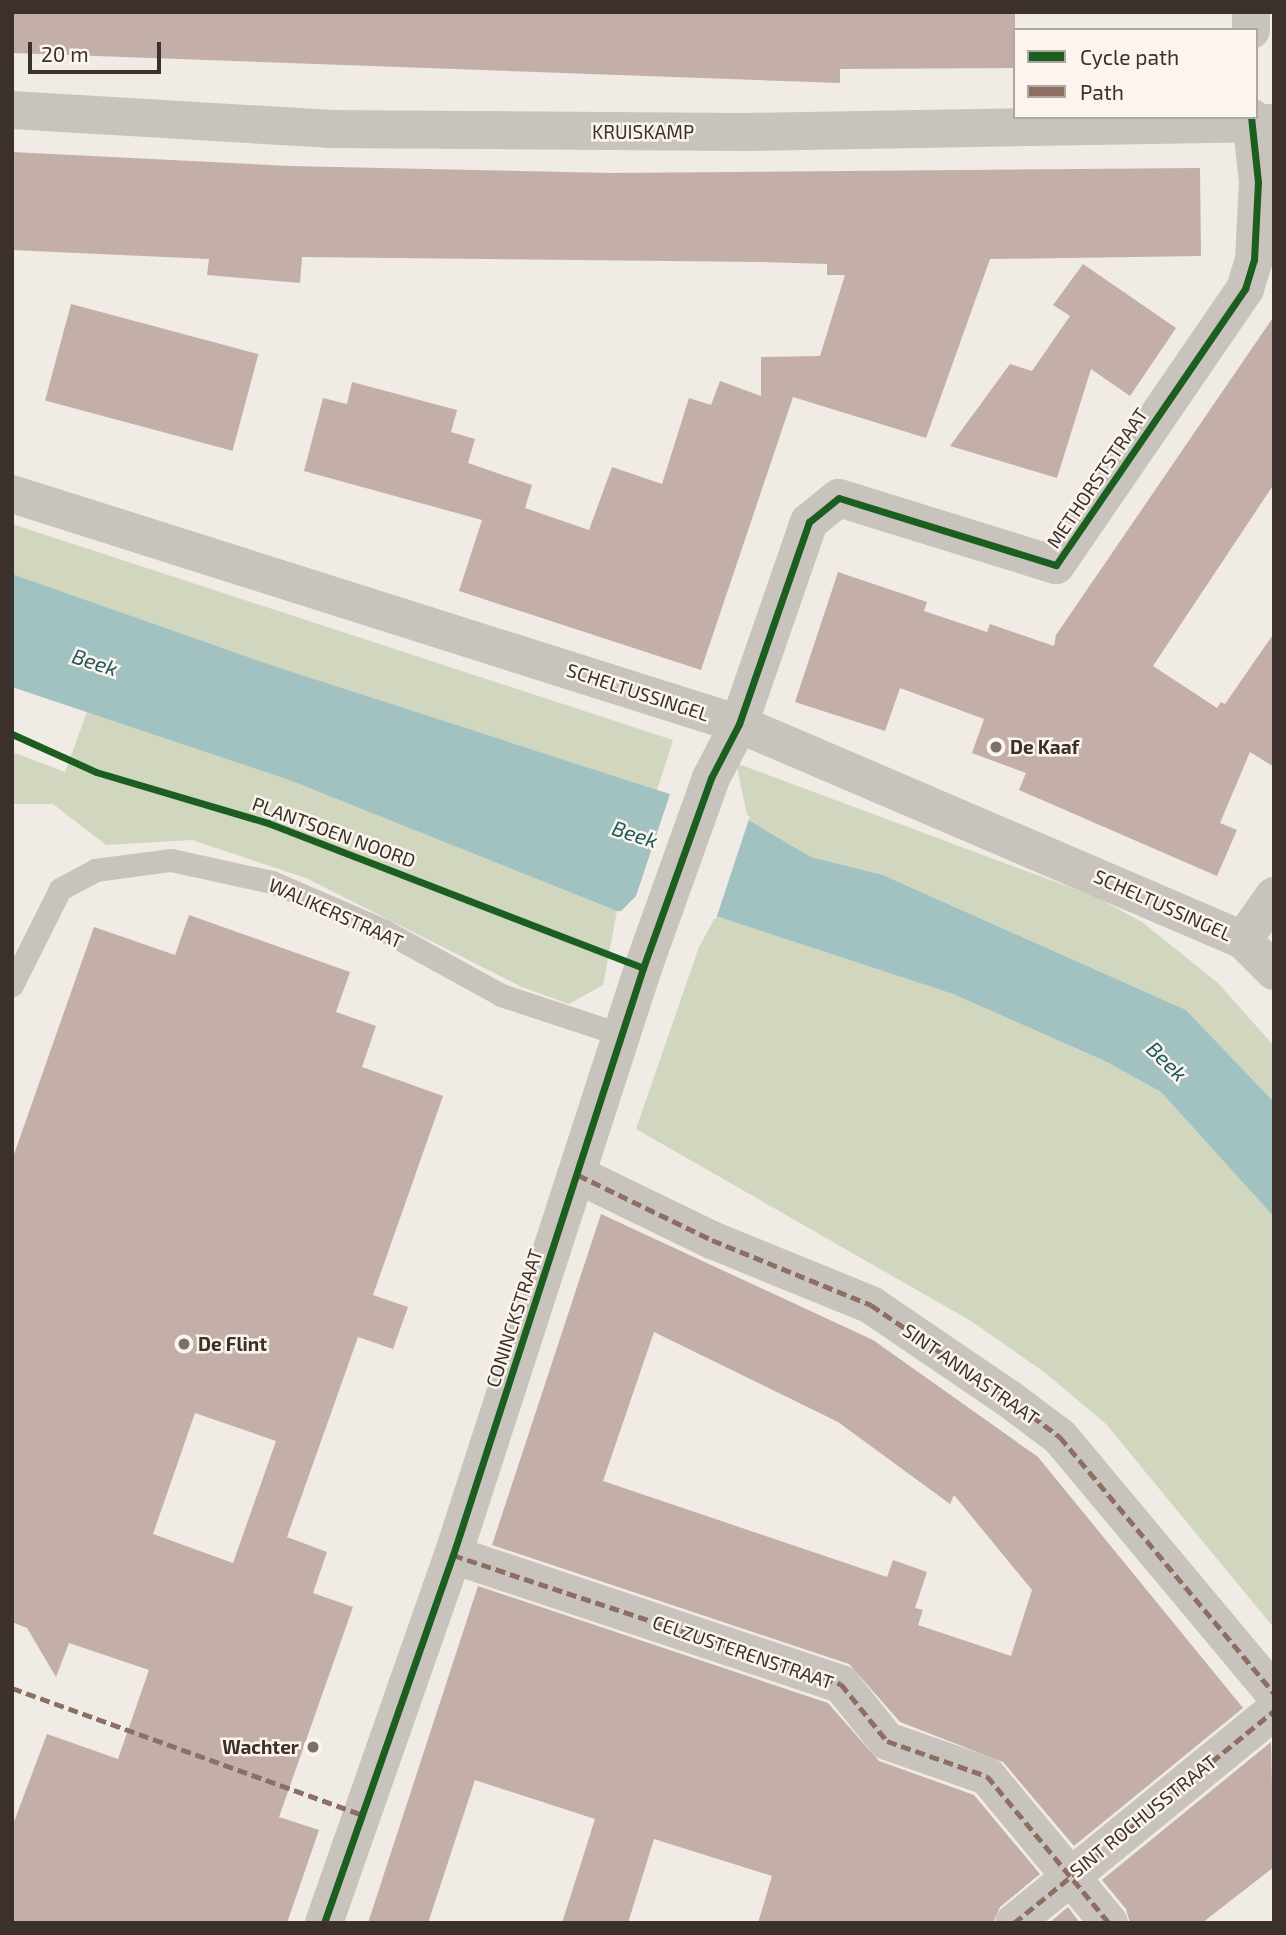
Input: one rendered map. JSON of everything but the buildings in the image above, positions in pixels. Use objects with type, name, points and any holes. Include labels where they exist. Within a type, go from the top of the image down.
[{"type":"street","name":"KRUISKAMP","points":[[12,110],[328,129],[742,132],[1259,121]]},
{"type":"street","name":"METHORSTSTRAAT","points":[[739,724],[809,522],[839,498],[1056,565],[1245,289],[1254,260],[1259,121]]},
{"type":"street","name":"SCHELTUSSINGEL","points":[[12,494],[739,724],[1243,940],[1274,971]]},
{"type":"street","name":"CONINCKSTRAAT","points":[[324,1923],[453,1555],[656,930],[711,778],[739,724]]},
{"type":"street","points":[[1243,940],[1274,896]]},
{"type":"street","name":"SINT ANNASTRAAT","points":[[578,1175],[712,1240],[871,1305],[1008,1398],[1060,1437],[1274,1693]]},
{"type":"street","name":"CELZUSTERENSTRAAT","points":[[453,1555],[841,1684],[887,1741],[987,1776],[1109,1923]]},
{"type":"street","name":"SINT ROCHUSSTRAAT","points":[[1014,1923],[1274,1711]]},
{"type":"lane","name":"WALIKERSTRAAT","points":[[12,985],[60,889],[95,870],[171,860],[272,882],[383,930],[501,995],[622,1035]]},
{"type":"green space","points":[[12,524],[673,740],[657,790],[274,666],[12,574]]},
{"type":"green space","points":[[87,712],[289,780],[617,911],[603,985],[569,1004],[522,987],[306,878],[192,840],[106,845],[53,804],[12,804],[12,752],[65,772]]},
{"type":"green space","points":[[736,763],[1096,897],[1142,922],[1218,983],[1274,1046],[1274,1102],[1186,1010],[883,875],[811,857],[748,819]]},
{"type":"green space","points":[[716,916],[953,994],[1107,1062],[1161,1092],[1274,1217],[1274,1628],[1106,1424],[1044,1372],[971,1321],[636,1129],[699,947]]},
{"type":"water","name":"Beek","points":[[12,574],[274,666],[747,819],[811,857],[883,875],[1186,1010],[1274,1102],[1274,1217],[1161,1092],[1107,1062],[953,994],[716,916],[617,911],[289,780],[12,687]]},
{"type":"pier","points":[[671,791],[750,816],[716,919],[613,913],[619,913],[636,896]]},
{"type":"marked path","points":[[578,1175],[712,1240],[871,1305],[1008,1398],[1060,1437],[1274,1693]]},
{"type":"marked path","points":[[453,1555],[841,1684],[887,1741],[987,1776],[1109,1923]]},
{"type":"marked path","points":[[12,1688],[362,1815]]},
{"type":"marked path","points":[[1014,1923],[1274,1711]]},
{"type":"cycle path","points":[[324,1923],[453,1555],[643,968],[711,778],[739,724],[809,522],[839,498],[1056,565],[1245,289],[1254,260],[1258,182],[1251,119]]},
{"type":"cycle path","name":"PLANTSOEN NOORD","points":[[12,734],[96,772],[268,823],[643,968]]},
{"type":"place","name":"De Kaaf","points":[[996,747]]},
{"type":"place","name":"De Flint","points":[[184,1344]]},
{"type":"place","name":"Wachter","points":[[313,1747]]}]
